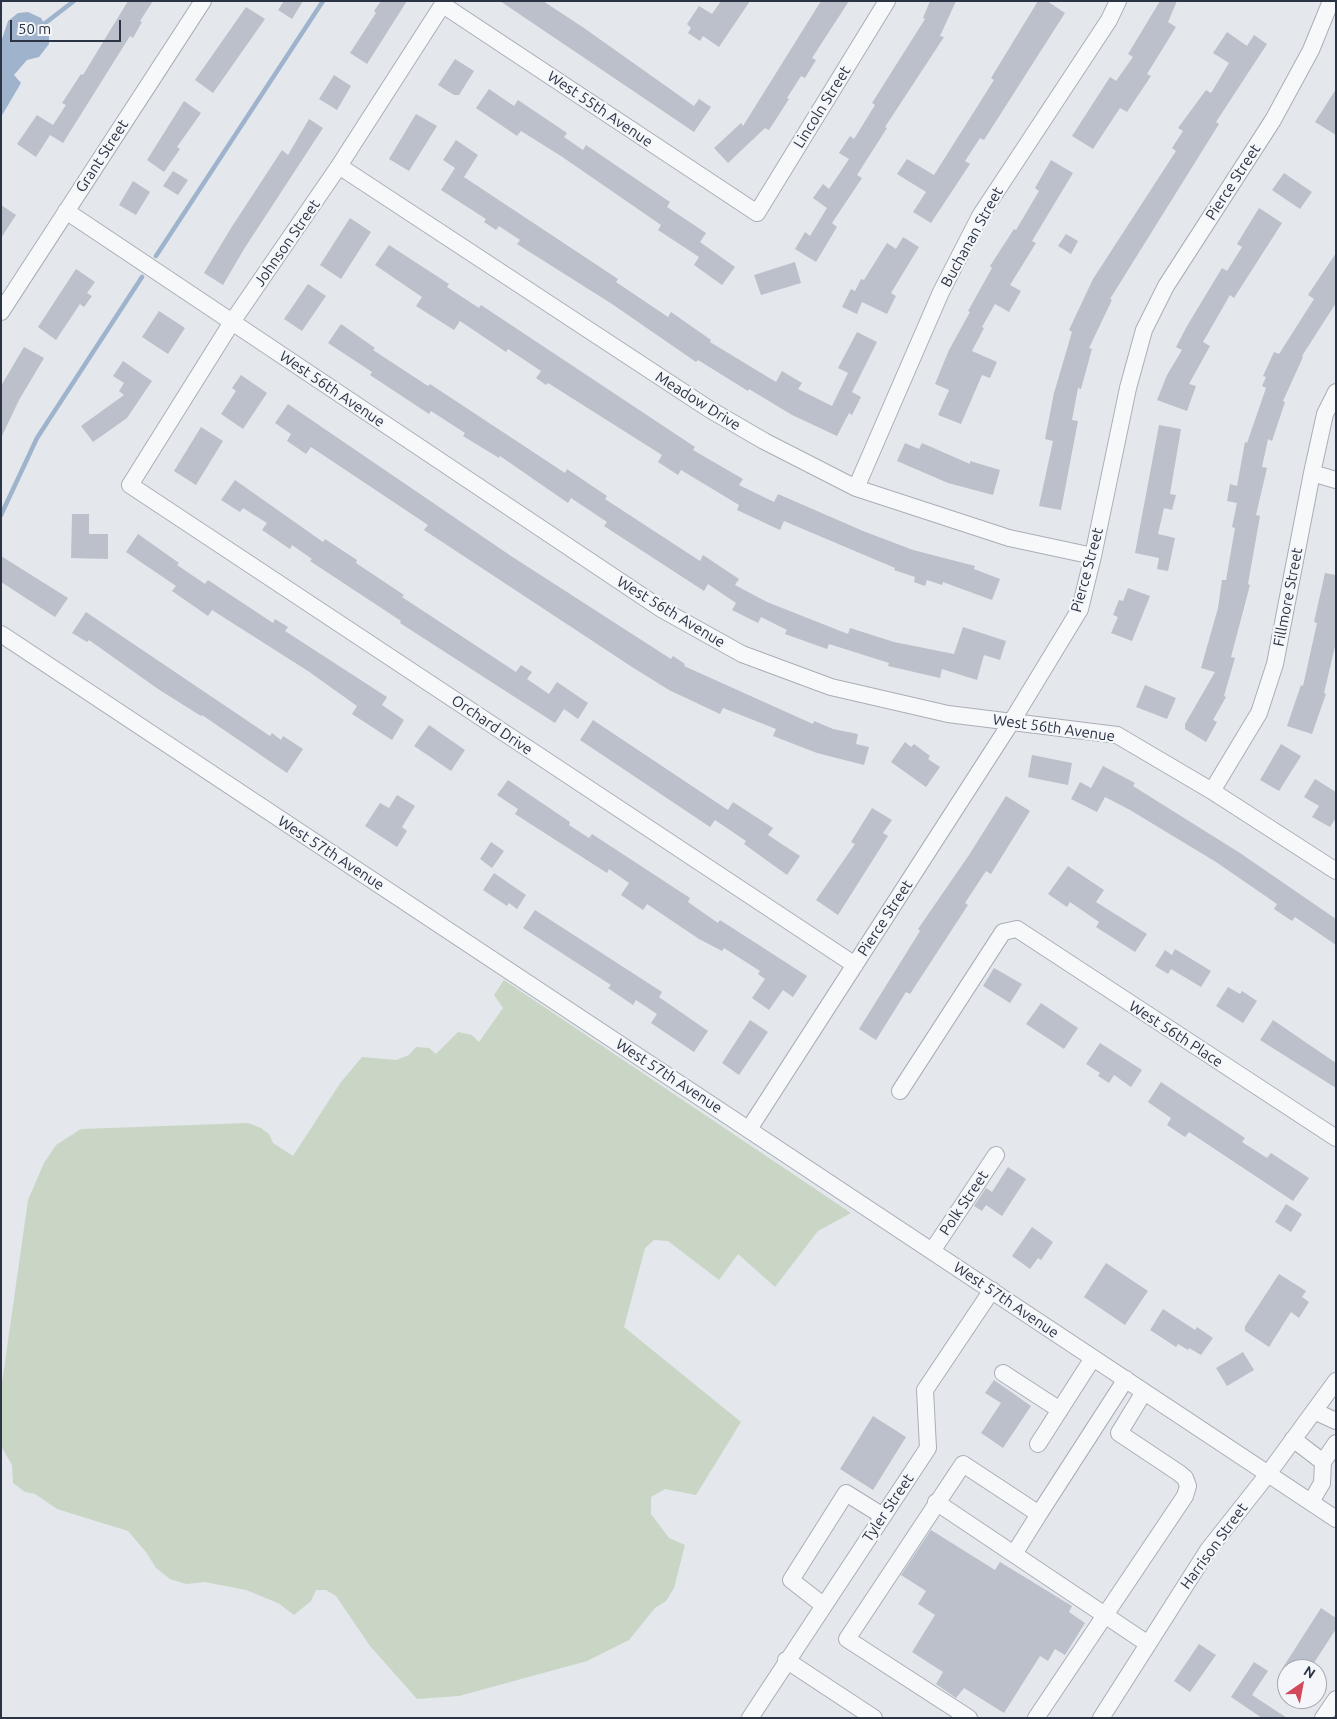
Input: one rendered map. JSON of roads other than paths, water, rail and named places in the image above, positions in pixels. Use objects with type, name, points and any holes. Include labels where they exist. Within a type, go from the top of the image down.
[{"type":"street","name":"Grant Street","points":[[1,312],[203,1]]},
{"type":"street","name":"Lincoln Street","points":[[757,213],[887,1]]},
{"type":"street","name":"Buchanan Street","points":[[856,488],[941,292],[980,216],[1109,20],[1118,1]]},
{"type":"street","name":"Pierce Street","points":[[749,1129],[1012,721],[1080,609],[1128,388],[1144,330],[1166,286],[1272,120],[1311,50],[1331,1]]},
{"type":"street","name":"West 55th Avenue","points":[[444,3],[757,213]]},
{"type":"street","name":"Johnson Street","points":[[130,485],[232,322],[339,166],[444,3]]},
{"type":"street","name":"Meadow Drive","points":[[339,166],[709,409],[764,441],[856,488],[1008,538],[1093,556]]},
{"type":"street","name":"West 56th Avenue","points":[[66,211],[663,610],[742,654],[831,687],[948,714],[1117,736],[1212,791],[1336,871]]},
{"type":"street","name":"Fillmore Street","points":[[1212,791],[1259,713],[1275,664],[1325,414],[1336,392]]},
{"type":"street","points":[[1312,473],[1336,480]]},
{"type":"street","name":"Orchard Drive","points":[[130,485],[855,965]]},
{"type":"street","name":"West 57th Avenue","points":[[1,634],[1336,1519]]},
{"type":"street","name":"West 56th Place","points":[[900,1091],[1003,932],[1016,929],[1336,1138]]},
{"type":"street","name":"Polk Street","points":[[932,1250],[996,1155]]},
{"type":"street","name":"Tyler Street","points":[[750,1718],[786,1660],[928,1448],[925,1390],[992,1290]]},
{"type":"street","points":[[1038,1444],[1093,1358]]},
{"type":"street","points":[[1004,1373],[1060,1410]]},
{"type":"street","points":[[1014,1554],[1126,1379]]},
{"type":"street","name":"Harrison Street","points":[[1101,1718],[1208,1550],[1268,1474],[1336,1382]]},
{"type":"street","points":[[1119,1433],[1144,1392]]},
{"type":"street","points":[[1314,1411],[1336,1421]]},
{"type":"street","points":[[1036,1718],[1185,1496],[1188,1486],[1185,1478],[1179,1473],[1099,1421]]},
{"type":"street","points":[[1294,1439],[1324,1462]]},
{"type":"street","points":[[1311,1502],[1322,1483],[1324,1462],[1336,1443]]},
{"type":"street","points":[[969,1718],[847,1639],[936,1502],[963,1464],[1039,1514]]},
{"type":"street","points":[[823,1604],[791,1580],[846,1493],[883,1516]]},
{"type":"street","points":[[936,1502],[1148,1644]]},
{"type":"street","points":[[786,1660],[874,1718]]},
{"type":"street","points":[[1323,1718],[1336,1699]]},
{"type":"water","points":[[28,12],[41,18],[49,31],[49,44],[39,57],[27,60],[14,75],[21,83],[1,117],[1,42],[8,21],[18,13]]},
{"type":"waterway","points":[[44,24],[74,1]]},
{"type":"waterway","points":[[156,256],[323,1]]},
{"type":"waterway","points":[[1,515],[37,438],[142,277]]}]
